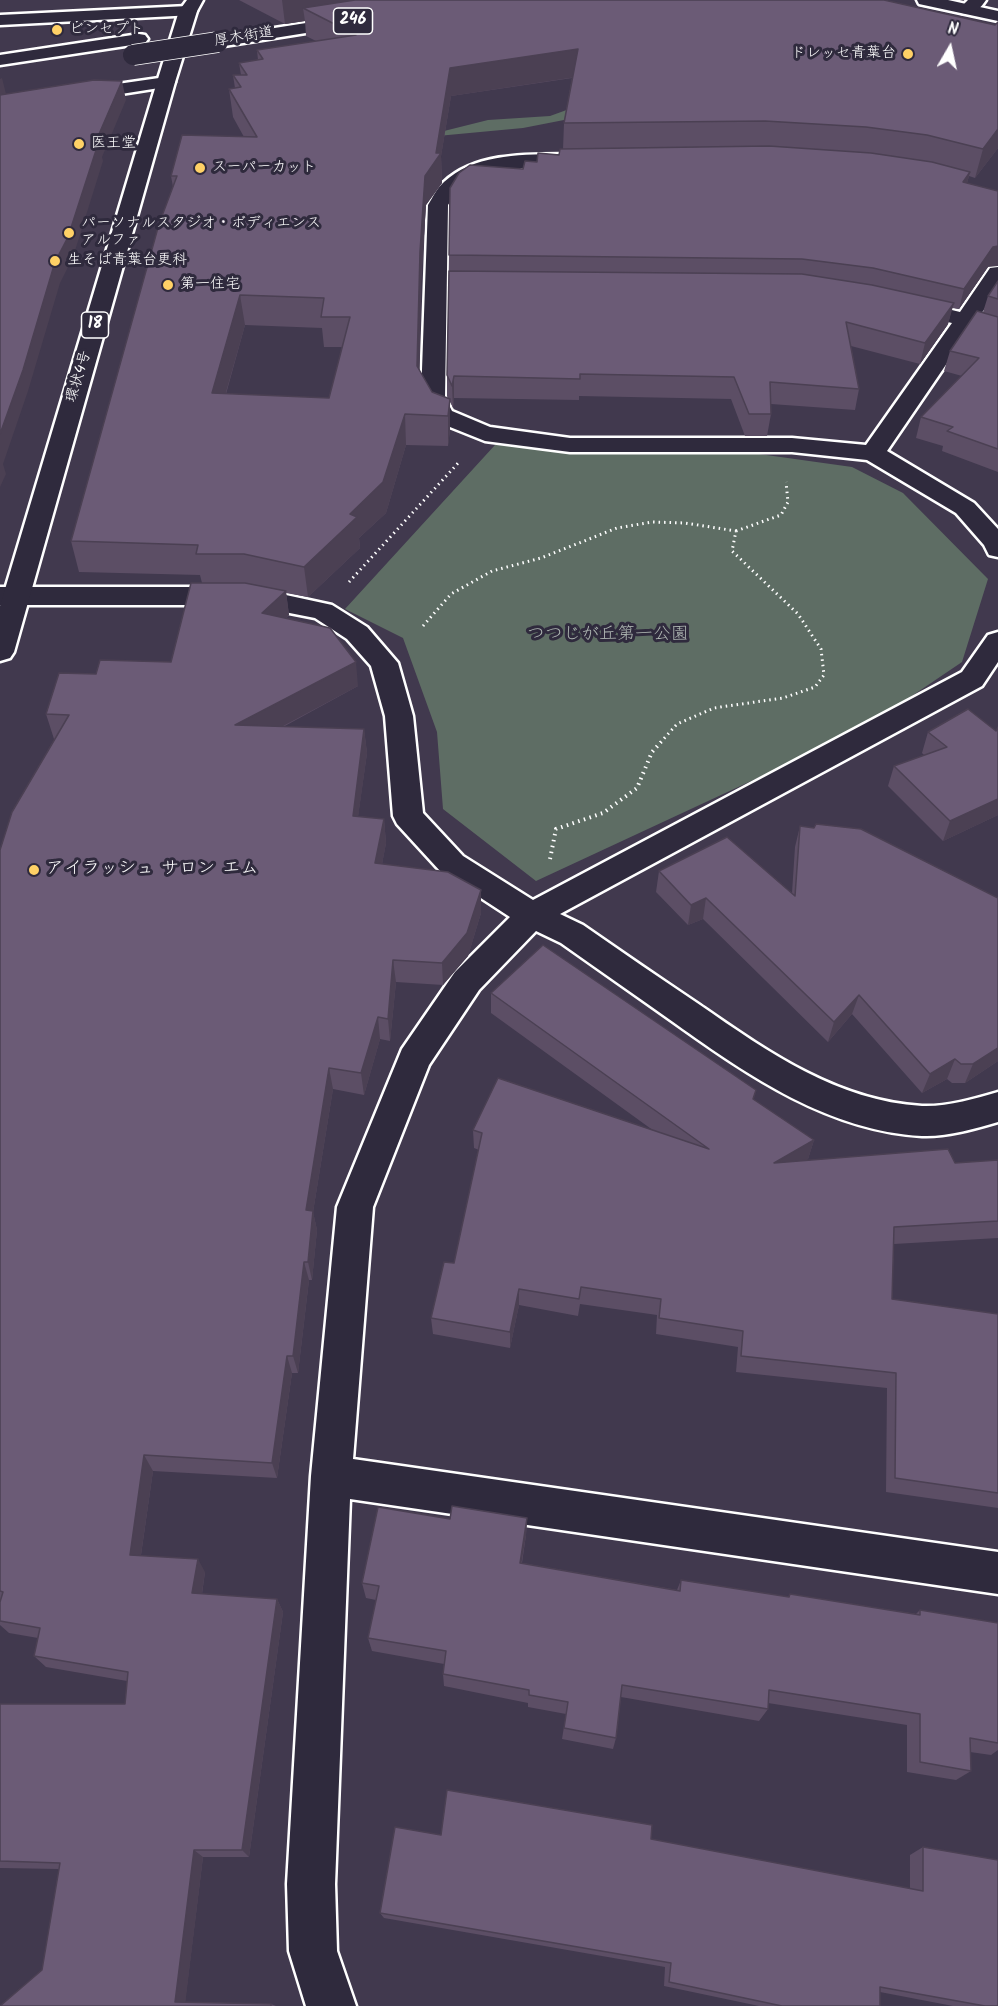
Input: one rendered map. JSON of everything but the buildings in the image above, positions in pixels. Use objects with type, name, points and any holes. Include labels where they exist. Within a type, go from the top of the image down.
[{"type":"main road","points":[[925,0],[973,5],[998,16]]},
{"type":"main road","points":[[0,20],[192,6]]},
{"type":"main road","name":"環状4号","points":[[0,652],[8,596],[166,82],[192,6]]},
{"type":"main road","name":"厚木街道","points":[[0,60],[136,47],[366,12]]},
{"type":"main road","name":"厚木街道","points":[[0,76],[136,47]]},
{"type":"main road","points":[[0,107],[166,82]]},
{"type":"main road","points":[[606,159],[512,161],[479,170],[452,186],[438,206],[434,283],[433,397],[443,416],[484,434],[570,445],[792,445],[873,453],[964,507],[996,543],[998,549]]},
{"type":"main road","points":[[873,453],[998,273]]},
{"type":"main road","points":[[434,283],[458,283]]},
{"type":"main road","points":[[889,302],[964,319],[998,330]]},
{"type":"main road","points":[[8,596],[249,596],[323,611],[357,633],[384,663],[399,716],[408,816],[452,864],[541,910],[756,1062],[813,1093],[872,1113],[923,1121],[967,1116],[998,1107]]},
{"type":"main road","points":[[331,2006],[313,1951],[311,1884],[331,1476],[356,1207],[414,1059],[467,981],[541,910],[972,679],[998,641]]},
{"type":"main road","points":[[331,1476],[998,1573]]},
{"type":"path","points":[[323,611],[376,550],[484,434]]},
{"type":"path","points":[[423,626],[451,594],[492,571],[541,558],[617,528],[652,522],[674,522],[736,531],[781,515],[788,502],[786,482]]},
{"type":"path","points":[[541,910],[556,829],[603,813],[637,788],[652,752],[677,724],[714,708],[783,699],[815,687],[824,675],[821,649],[798,614],[732,551],[736,531]]},
{"type":"green space","points":[[597,99],[605,112],[523,128],[416,138],[488,120],[550,116]]},
{"type":"green space","name":"つつじが丘第一公園","points":[[495,445],[702,446],[852,467],[903,493],[988,579],[962,662],[863,729],[536,881],[443,809],[437,732],[403,638],[345,609]]},
{"type":"place","name":"ビンセプト","points":[[57,30]]},
{"type":"place","name":"ドレッセ青葉台","points":[[908,54]]},
{"type":"place","name":"医王堂","points":[[79,144]]},
{"type":"place","name":"スーパーカット","points":[[200,168]]},
{"type":"place","name":"パーソナルスタジオ・ボディエンス アルファ","points":[[69,233]]},
{"type":"place","name":"生そば青葉台更科","points":[[55,261]]},
{"type":"place","name":"第一住宅","points":[[168,285]]},
{"type":"place","name":"アイラッシュ サロン エム","points":[[34,870]]}]
